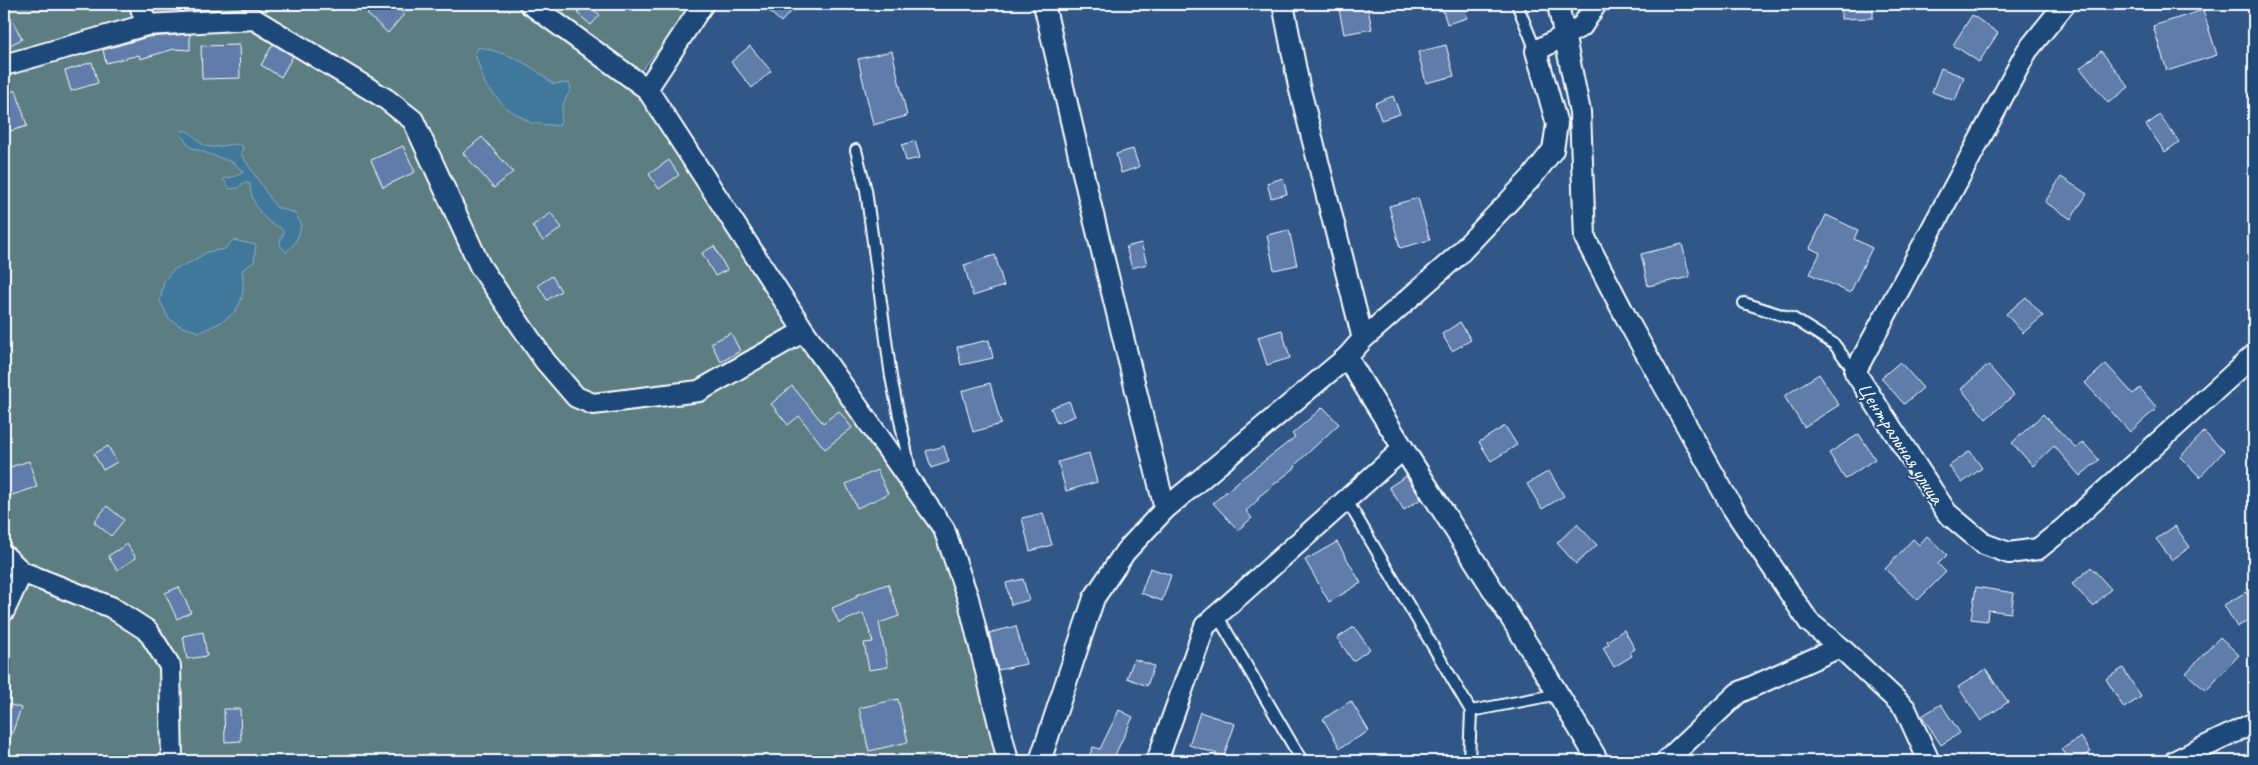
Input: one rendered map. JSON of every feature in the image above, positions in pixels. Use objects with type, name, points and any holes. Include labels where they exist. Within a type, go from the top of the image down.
[{"type":"street","points":[[140,4],[146,25]]},
{"type":"street","points":[[530,4],[647,89],[804,331],[913,482],[944,529],[957,562],[1008,761]]},
{"type":"street","points":[[647,89],[703,4]]},
{"type":"street","points":[[1044,4],[1087,190],[1165,509]]},
{"type":"street","points":[[1283,4],[1299,86],[1363,339]]},
{"type":"street","points":[[1558,4],[1580,112],[1585,238],[1629,323],[1732,508],[1809,622],[1840,647],[1905,708],[1929,761]]},
{"type":"street","points":[[1040,761],[1094,598],[1124,552],[1165,509],[1347,357],[1363,339],[1457,256],[1532,177],[1553,150],[1557,124],[1536,51],[1582,26],[1596,4]]},
{"type":"street","name":"Центральная улица","points":[[2065,4],[2027,51],[1855,372],[1947,513],[1984,544],[2008,553],[2038,549],[2064,528],[2254,355]]},
{"type":"street","points":[[4,66],[146,25],[254,19],[386,99],[413,120],[480,266],[545,361],[576,397],[592,404],[699,391],[804,331]]},
{"type":"street","points":[[1347,357],[1402,450],[1559,694],[1598,761]]},
{"type":"street","points":[[1157,761],[1205,626],[1402,450]]},
{"type":"street","points":[[4,556],[22,572],[111,607],[148,631],[170,666],[172,761]]},
{"type":"street","points":[[4,611],[22,572]]},
{"type":"street","points":[[1666,761],[1738,693],[1840,647]]},
{"type":"street","points":[[2175,761],[2254,723]]},
{"type":"lane","points":[[1517,4],[1536,51]]},
{"type":"lane","points":[[856,150],[866,190],[891,377],[913,482]]},
{"type":"lane","points":[[1744,303],[1794,319],[1834,344],[1855,372]]},
{"type":"lane","points":[[1346,499],[1471,710],[1469,761]]},
{"type":"lane","points":[[1217,615],[1302,761]]},
{"type":"lane","points":[[1471,710],[1559,694]]},
{"type":"green space","points":[[4,4],[695,4],[641,71],[807,316],[941,524],[1005,761],[4,761]]},
{"type":"water","points":[[478,47],[500,53],[527,64],[553,84],[569,83],[571,89],[564,101],[559,126],[531,123],[505,107],[485,84],[475,54]]},
{"type":"water","points":[[183,130],[191,133],[199,142],[206,146],[215,147],[235,144],[243,146],[241,154],[276,207],[294,213],[301,223],[297,239],[286,252],[280,245],[283,231],[267,220],[259,211],[253,200],[250,184],[245,182],[238,188],[230,189],[223,179],[243,172],[234,163],[190,147],[181,135]]},
{"type":"water","points":[[233,240],[256,245],[254,262],[242,270],[242,294],[236,310],[222,322],[200,332],[182,327],[169,319],[160,301],[164,281],[173,270],[207,252],[225,249]]},
{"type":"building","points":[[4,4],[22,39],[10,45],[4,32]]},
{"type":"building","points":[[377,4],[393,4],[404,14],[388,33],[367,14]]},
{"type":"building","points":[[586,4],[600,15],[591,25],[577,13]]},
{"type":"building","points":[[761,4],[798,4],[781,22]]},
{"type":"building","points":[[1338,4],[1367,4],[1372,29],[1344,34]]},
{"type":"building","points":[[1441,4],[1463,4],[1467,18],[1447,24]]},
{"type":"building","points":[[1841,4],[1873,4],[1873,18],[1841,19]]},
{"type":"building","points":[[2203,10],[2217,55],[2167,71],[2153,26]]},
{"type":"building","points":[[1972,15],[1998,33],[1979,62],[1953,45]]},
{"type":"building","points":[[190,34],[190,50],[174,49],[140,59],[139,55],[106,63],[103,50],[148,37]]},
{"type":"building","points":[[273,44],[293,56],[281,77],[261,65]]},
{"type":"building","points":[[239,45],[240,78],[202,79],[201,46]]},
{"type":"building","points":[[1446,45],[1454,76],[1426,83],[1418,52]]},
{"type":"building","points":[[750,46],[771,71],[752,88],[731,62]]},
{"type":"building","points":[[892,51],[907,116],[873,125],[858,59]]},
{"type":"building","points":[[2101,51],[2129,87],[2108,103],[2080,68]]},
{"type":"building","points":[[92,62],[98,83],[71,91],[65,71]]},
{"type":"building","points":[[1941,68],[1964,77],[1955,101],[1932,92]]},
{"type":"building","points":[[16,90],[27,126],[4,133],[4,94]]},
{"type":"building","points":[[1393,96],[1400,114],[1381,120],[1375,103]]},
{"type":"building","points":[[2160,115],[2179,142],[2165,152],[2146,125]]},
{"type":"building","points":[[482,137],[513,172],[494,188],[463,153]]},
{"type":"building","points":[[915,141],[920,158],[906,161],[902,145]]},
{"type":"building","points":[[403,146],[415,172],[383,187],[371,160]]},
{"type":"building","points":[[1133,149],[1139,167],[1121,173],[1116,154]]},
{"type":"building","points":[[669,160],[679,175],[659,189],[649,174]]},
{"type":"building","points":[[2061,177],[2087,194],[2071,219],[2045,202]]},
{"type":"building","points":[[1283,178],[1287,194],[1271,198],[1267,183]]},
{"type":"building","points":[[1418,198],[1430,240],[1400,248],[1389,206]]},
{"type":"building","points":[[551,213],[562,228],[543,241],[532,226]]},
{"type":"building","points":[[1826,215],[1858,230],[1854,239],[1872,248],[1850,293],[1810,274],[1820,253],[1810,248]]},
{"type":"building","points":[[1289,230],[1297,265],[1274,270],[1267,235]]},
{"type":"building","points":[[1141,243],[1147,264],[1132,268],[1126,247]]},
{"type":"building","points":[[1682,244],[1690,277],[1648,286],[1641,254]]},
{"type":"building","points":[[714,246],[727,270],[715,276],[702,253]]},
{"type":"building","points":[[995,255],[1004,286],[973,296],[964,265]]},
{"type":"building","points":[[552,276],[561,291],[547,300],[538,285]]},
{"type":"building","points":[[2026,297],[2043,316],[2023,333],[2006,314]]},
{"type":"building","points":[[1460,322],[1471,340],[1452,351],[1442,334]]},
{"type":"building","points":[[1282,330],[1290,358],[1267,365],[1258,337]]},
{"type":"building","points":[[731,333],[740,351],[721,362],[711,343]]},
{"type":"building","points":[[989,340],[993,358],[961,365],[957,347]]},
{"type":"building","points":[[1900,362],[1923,388],[1904,404],[1881,378]]},
{"type":"building","points":[[2106,364],[2133,394],[2140,388],[2157,408],[2130,432],[2085,383]]},
{"type":"building","points":[[1988,365],[2014,395],[1986,419],[1961,389]]},
{"type":"building","points":[[1819,374],[1839,405],[1804,427],[1784,396]]},
{"type":"building","points":[[990,383],[1001,424],[973,432],[962,391]]},
{"type":"building","points":[[792,386],[823,423],[839,411],[852,428],[825,449],[799,416],[788,425],[771,404]]},
{"type":"building","points":[[1069,401],[1075,416],[1057,423],[1051,408]]},
{"type":"building","points":[[1323,407],[1339,424],[1295,465],[1296,467],[1257,498],[1259,499],[1246,511],[1252,518],[1238,530],[1213,503],[1295,437],[1292,434]]},
{"type":"building","points":[[2043,414],[2076,448],[2083,442],[2099,460],[2080,476],[2054,446],[2033,466],[2012,443]]},
{"type":"building","points":[[1505,426],[1517,445],[1491,461],[1479,442]]},
{"type":"building","points":[[2204,432],[2224,451],[2200,477],[2180,457]]},
{"type":"building","points":[[1859,434],[1875,459],[1845,479],[1829,453]]},
{"type":"building","points":[[108,446],[117,462],[103,470],[94,454]]},
{"type":"building","points":[[944,446],[949,462],[931,468],[926,451]]},
{"type":"building","points":[[1970,451],[1982,468],[1962,483],[1949,466]]},
{"type":"building","points":[[1089,453],[1097,482],[1066,491],[1058,462]]},
{"type":"building","points":[[29,461],[37,487],[9,496],[4,480],[4,469]]},
{"type":"building","points":[[877,470],[888,494],[857,508],[846,484]]},
{"type":"building","points":[[1549,471],[1564,496],[1542,509],[1527,484]]},
{"type":"building","points":[[1406,476],[1421,499],[1404,510],[1389,487]]},
{"type":"building","points":[[107,506],[124,520],[111,536],[94,522]]},
{"type":"building","points":[[1043,513],[1052,545],[1030,551],[1022,518]]},
{"type":"building","points":[[1577,524],[1597,545],[1576,564],[1557,543]]},
{"type":"building","points":[[2175,526],[2190,547],[2172,560],[2156,539]]},
{"type":"building","points":[[1927,536],[1947,555],[1938,564],[1946,572],[1918,600],[1885,569],[1913,539],[1919,545]]},
{"type":"building","points":[[1337,542],[1361,583],[1329,602],[1305,560]]},
{"type":"building","points":[[127,544],[136,558],[117,570],[108,556]]},
{"type":"building","points":[[2091,567],[2111,589],[2093,606],[2072,584]]},
{"type":"building","points":[[1150,568],[1171,575],[1162,601],[1141,593]]},
{"type":"building","points":[[1023,579],[1029,600],[1011,605],[1006,583]]},
{"type":"building","points":[[888,584],[899,616],[879,623],[888,667],[869,670],[864,643],[873,642],[863,613],[839,623],[832,608],[857,597],[856,595]]},
{"type":"building","points":[[179,587],[191,612],[177,619],[165,593]]},
{"type":"building","points":[[1976,587],[2014,593],[2011,613],[1988,610],[1987,621],[1971,619]]},
{"type":"building","points":[[2246,592],[2254,605],[2254,617],[2237,627],[2224,605]]},
{"type":"building","points":[[1016,626],[1026,664],[998,670],[989,633]]},
{"type":"building","points":[[1354,627],[1370,649],[1353,661],[1337,638]]},
{"type":"building","points":[[1624,630],[1635,649],[1630,652],[1632,656],[1614,667],[1603,648],[1609,644],[1607,641]]},
{"type":"building","points":[[203,632],[207,656],[187,659],[183,636]]},
{"type":"building","points":[[2220,637],[2239,655],[2206,691],[2186,673]]},
{"type":"building","points":[[1134,659],[1154,666],[1147,686],[1127,678]]},
{"type":"building","points":[[2123,668],[2141,697],[2124,708],[2106,679]]},
{"type":"building","points":[[1986,669],[2008,702],[1981,721],[1958,687]]},
{"type":"building","points":[[898,699],[908,742],[869,751],[859,708]]},
{"type":"building","points":[[1351,701],[1369,731],[1340,748],[1323,719]]},
{"type":"building","points":[[4,703],[21,708],[6,751],[4,750]]},
{"type":"building","points":[[1941,704],[1960,733],[1941,745],[1922,716]]},
{"type":"building","points":[[224,709],[240,709],[241,741],[225,742]]},
{"type":"building","points":[[1119,710],[1133,717],[1115,755],[1128,761],[1087,761],[1093,747],[1100,749]]},
{"type":"building","points":[[1200,712],[1235,724],[1224,756],[1189,745]]},
{"type":"building","points":[[2081,737],[2091,752],[2077,761],[2070,761],[2062,749]]}]
